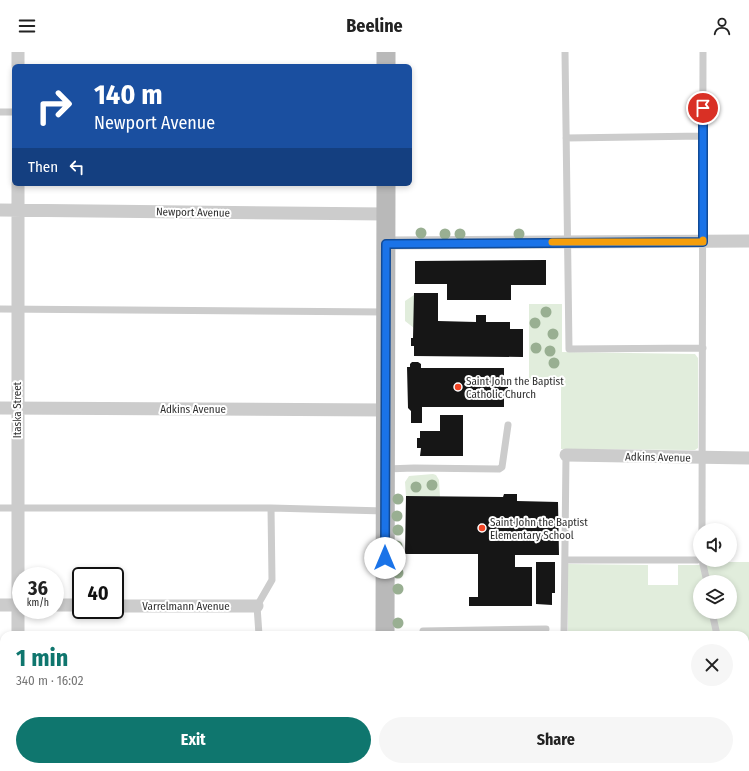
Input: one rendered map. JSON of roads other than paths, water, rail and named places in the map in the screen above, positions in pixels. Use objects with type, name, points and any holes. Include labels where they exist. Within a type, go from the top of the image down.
[{"type":"street","points":[[18,52],[18,64]]},
{"type":"street","points":[[386,52],[386,64]]},
{"type":"street","name":"Itaska Street","points":[[18,186],[17,508],[19,567]]},
{"type":"street","points":[[385,631],[386,186]]},
{"type":"street","name":"Newport Avenue","points":[[0,210],[386,214]]},
{"type":"street","points":[[386,244],[749,241]]},
{"type":"street","name":"Adkins Avenue","points":[[0,408],[386,410]]},
{"type":"street","name":"Adkins Avenue","points":[[566,455],[749,458]]},
{"type":"street","points":[[0,605],[12,605]]},
{"type":"street","name":"Varrelmann Avenue","points":[[124,606],[257,606]]},
{"type":"street","name":"Itaska Street","points":[[18,631],[19,619]]},
{"type":"lane","points":[[565,52],[569,349],[703,348]]},
{"type":"lane","points":[[702,523],[703,52]]},
{"type":"lane","points":[[0,112],[12,112]]},
{"type":"lane","points":[[566,138],[703,136]]},
{"type":"lane","points":[[0,309],[386,312]]},
{"type":"lane","points":[[386,469],[498,469],[502,467],[508,425]]},
{"type":"lane","points":[[564,631],[566,455]]},
{"type":"lane","points":[[0,508],[270,508],[385,511]]},
{"type":"lane","points":[[258,631],[257,606],[272,580],[270,508]]},
{"type":"lane","points":[[565,560],[693,560]]},
{"type":"lane","points":[[714,619],[716,631]]},
{"type":"lane","points":[[423,631],[546,630]]},
{"type":"place","name":"Saint John the Baptist Catholic Church","points":[[458,387]]},
{"type":"place","name":"Saint John the Baptist Elementary School","points":[[482,528]]}]
